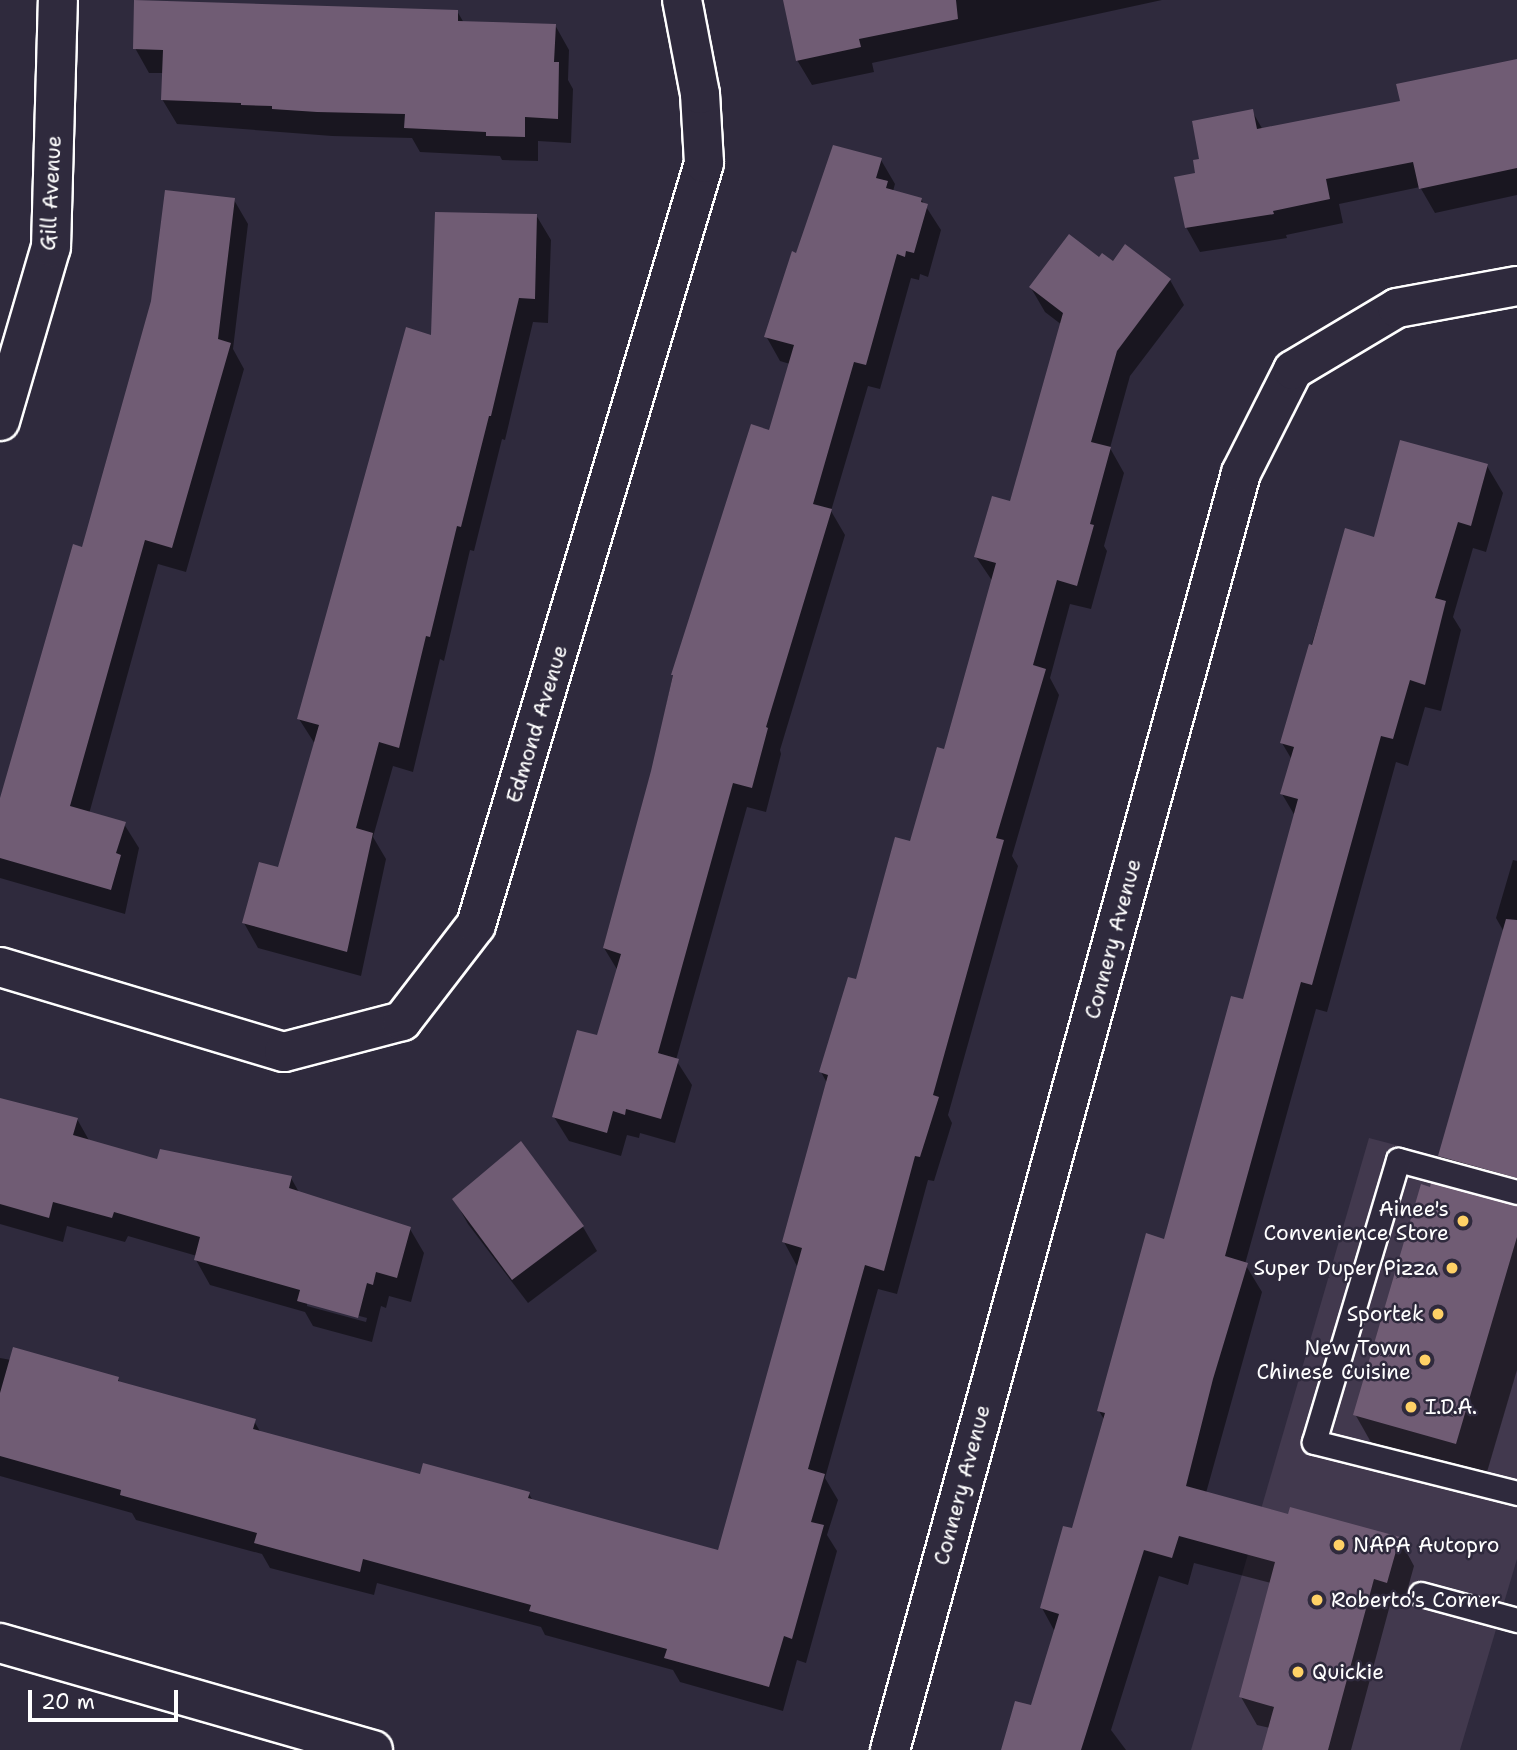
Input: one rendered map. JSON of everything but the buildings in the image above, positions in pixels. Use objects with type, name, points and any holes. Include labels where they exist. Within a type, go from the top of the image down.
[{"type":"street","name":"Gill Avenue","points":[[0,421],[51,247],[58,0]]},
{"type":"street","name":"Edmond Avenue","points":[[0,967],[284,1052],[402,1021],[476,926],[704,163],[700,94],[682,0]]},
{"type":"street","name":"Connery Avenue","points":[[890,1750],[1241,473],[1293,370],[1397,308],[1517,286]]},
{"type":"street","points":[[0,1643],[373,1750]]},
{"type":"lane","points":[[1517,1192],[1398,1160],[1314,1442],[1517,1493]]},
{"type":"lane","points":[[1421,1594],[1517,1620]]},
{"type":"shaded area","points":[[1369,1138],[1517,1177],[1517,1559],[1460,1750],[1191,1750]]},
{"type":"place","name":"Ainee's Convenience Store","points":[[1463,1221]]},
{"type":"place","name":"Super Duper Pizza","points":[[1452,1268]]},
{"type":"place","name":"Sportek","points":[[1438,1314]]},
{"type":"place","name":"New Town Chinese Cuisine","points":[[1425,1360]]},
{"type":"place","name":"I.D.A.","points":[[1411,1407]]},
{"type":"place","name":"NAPA Autopro","points":[[1339,1545]]},
{"type":"place","name":"Roberto's Corner","points":[[1317,1600]]},
{"type":"place","name":"Quickie","points":[[1298,1672]]}]
